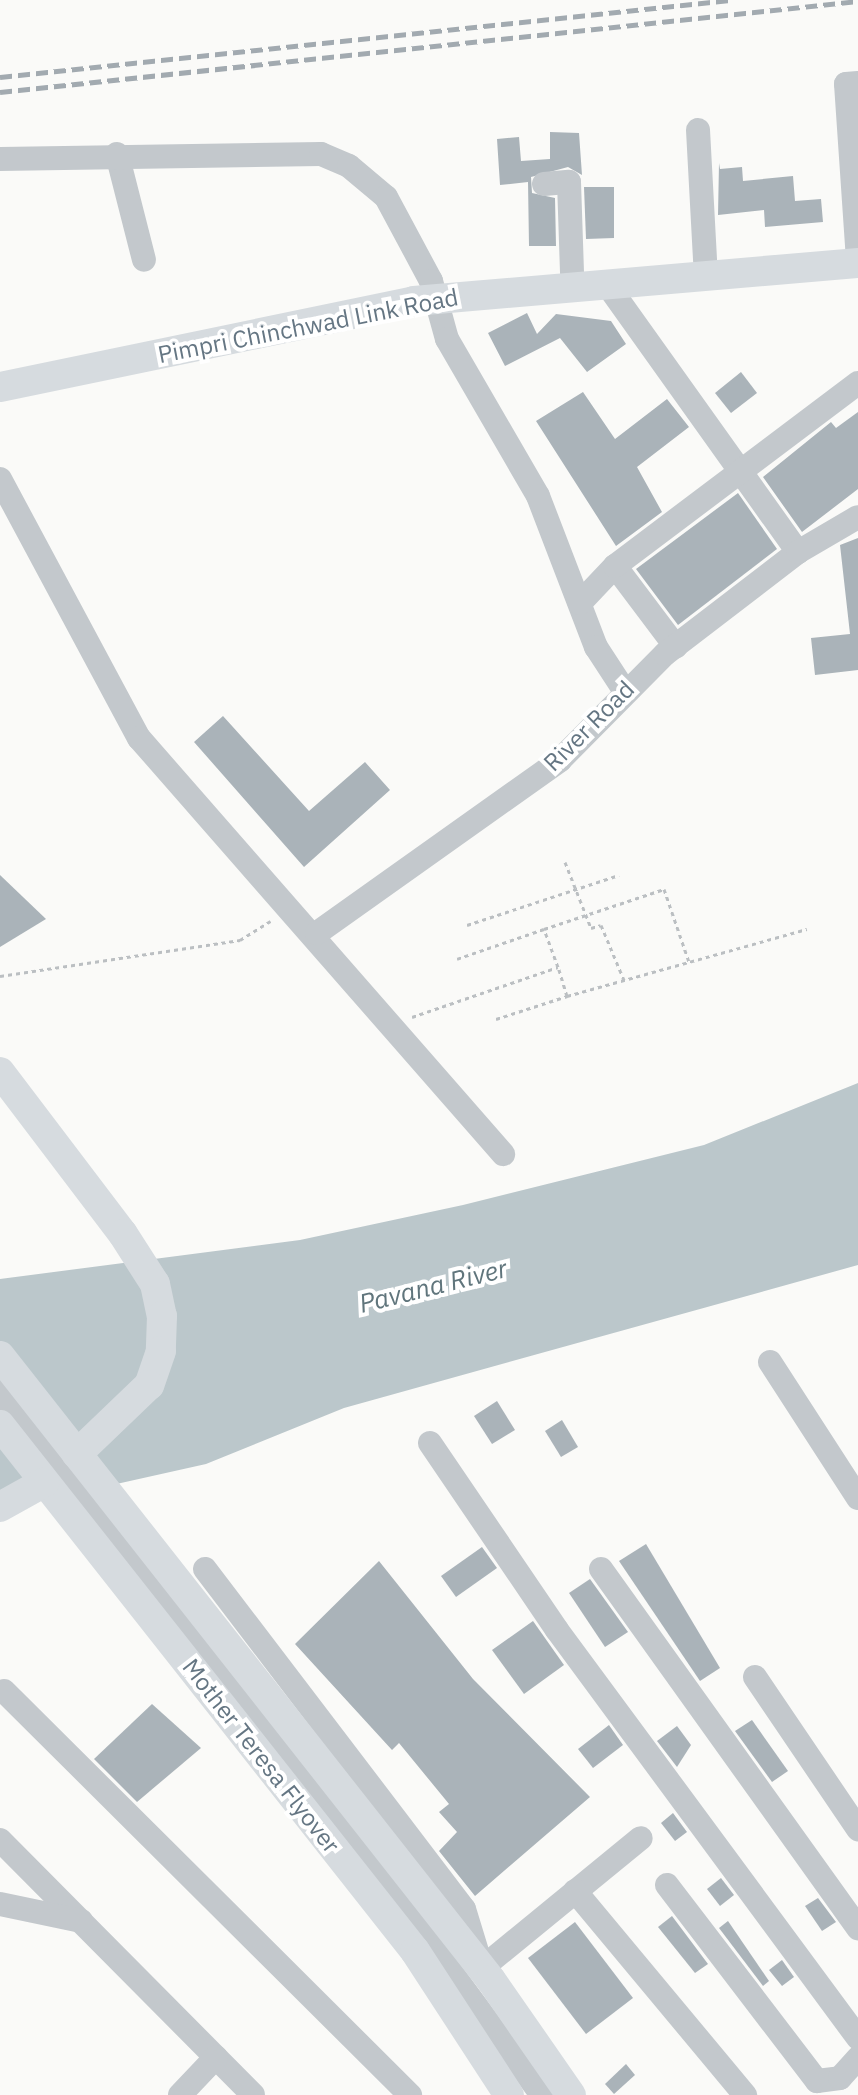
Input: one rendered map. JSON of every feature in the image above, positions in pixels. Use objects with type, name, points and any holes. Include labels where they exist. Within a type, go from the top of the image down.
[{"type":"main road","name":"Pimpri Chinchwad Link Road","points":[[0,368],[432,290],[572,273],[624,282],[705,261],[858,253]]},
{"type":"main road","name":"Pimpri Chinchwad Link Road","points":[[0,387],[432,290],[624,282],[858,253]]},
{"type":"main road","points":[[0,1072],[155,1284],[162,1316],[161,1351],[149,1385],[77,1454]]},
{"type":"main road","name":"Mother Teresa Flyover","points":[[0,1356],[77,1454],[432,1941],[509,2095]]},
{"type":"main road","name":"Mother Teresa Flyover","points":[[0,1425],[432,1941],[482,1968],[571,2095]]},
{"type":"main road","points":[[0,1507],[45,1482]]},
{"type":"street","points":[[858,83],[846,84],[858,253]]},
{"type":"street","points":[[698,130],[705,261]]},
{"type":"street","points":[[0,159],[240,151],[321,154],[349,166],[386,197],[432,290],[447,339],[538,496],[596,647],[624,690]]},
{"type":"street","points":[[117,154],[144,260]]},
{"type":"street","points":[[544,184],[569,182],[572,273]]},
{"type":"street","points":[[624,282],[740,468],[798,552]]},
{"type":"street","points":[[580,603],[615,566],[740,468],[858,383]]},
{"type":"street","points":[[0,479],[139,738],[317,933],[503,1154]]},
{"type":"street","name":"River Road","points":[[317,933],[560,760],[624,690],[676,647],[798,552],[858,517]]},
{"type":"street","points":[[615,566],[676,647]]},
{"type":"street","points":[[770,1362],[858,1498]]},
{"type":"street","points":[[0,1393],[432,1941],[542,2095]]},
{"type":"street","points":[[430,1443],[557,1630],[858,2038]]},
{"type":"street","points":[[205,1569],[464,1909],[482,1968],[641,1838]]},
{"type":"street","points":[[601,1569],[858,1928]]},
{"type":"street","points":[[755,1677],[858,1829]]},
{"type":"street","points":[[4,1691],[410,2095]]},
{"type":"street","points":[[0,1840],[253,2095]]},
{"type":"street","points":[[667,1885],[817,2081],[846,2086],[858,2058]]},
{"type":"street","points":[[575,1891],[745,2095]]},
{"type":"street","points":[[0,1904],[81,1921]]},
{"type":"street","points":[[180,2095],[216,2057]]},
{"type":"path","points":[[565,862],[591,928],[601,925],[624,980]]},
{"type":"path","points":[[467,925],[619,875]]},
{"type":"path","points":[[457,959],[664,889],[689,962]]},
{"type":"path","points":[[0,976],[240,940],[272,920],[280,891]]},
{"type":"path","points":[[544,929],[567,996]]},
{"type":"path","points":[[496,1019],[807,929]]},
{"type":"path","points":[[393,1023],[558,967]]},
{"type":"water","name":"Pavana River","points":[[858,1083],[858,1265],[344,1408],[206,1464],[0,1510],[0,1279],[300,1240],[463,1205],[704,1145]]},
{"type":"building","points":[[550,132],[579,133],[582,175],[568,167],[531,177],[532,193],[555,198],[556,246],[529,246],[528,182],[500,185],[497,139],[519,137],[521,161],[550,159]]},
{"type":"building","points":[[719,163],[720,169],[742,167],[743,181],[793,176],[795,201],[821,199],[823,222],[765,227],[764,210],[718,215]]},
{"type":"building","points":[[584,187],[614,187],[614,238],[586,239]]},
{"type":"building","points":[[527,313],[537,334],[556,314],[611,321],[626,344],[587,372],[560,338],[505,366],[488,333]]},
{"type":"building","points":[[741,372],[757,393],[731,413],[715,393]]},
{"type":"building","points":[[583,392],[615,439],[667,399],[689,427],[637,467],[662,512],[616,546],[536,421]]},
{"type":"building","points":[[858,412],[858,489],[802,532],[763,477],[831,422],[836,428]]},
{"type":"building","points":[[738,493],[777,549],[678,625],[636,569]]},
{"type":"building","points":[[858,538],[858,670],[815,675],[811,638],[850,634],[840,545]]},
{"type":"building","points":[[223,716],[309,811],[365,762],[390,790],[304,867],[194,742]]},
{"type":"building","points":[[0,875],[46,919],[0,947]]},
{"type":"building","points":[[497,1401],[515,1430],[492,1444],[474,1416]]},
{"type":"building","points":[[562,1420],[578,1447],[561,1457],[545,1431]]},
{"type":"building","points":[[646,1544],[720,1668],[700,1681],[619,1561]]},
{"type":"building","points":[[482,1547],[497,1568],[456,1597],[441,1576]]},
{"type":"building","points":[[379,1561],[473,1679],[590,1797],[475,1896],[439,1851],[457,1832],[439,1812],[449,1804],[399,1743],[392,1750],[295,1644]]},
{"type":"building","points":[[590,1579],[628,1632],[605,1647],[569,1593]]},
{"type":"building","points":[[533,1621],[564,1665],[524,1694],[492,1650]]},
{"type":"building","points":[[152,1704],[201,1748],[137,1802],[94,1759]]},
{"type":"building","points":[[752,1720],[788,1771],[772,1782],[735,1731]]},
{"type":"building","points":[[609,1725],[623,1745],[593,1768],[578,1749]]},
{"type":"building","points":[[677,1726],[691,1745],[677,1767],[657,1741]]},
{"type":"building","points":[[673,1813],[687,1832],[675,1841],[661,1823]]},
{"type":"building","points":[[721,1878],[734,1895],[720,1906],[707,1889]]},
{"type":"building","points":[[818,1898],[836,1922],[822,1931],[805,1906]]},
{"type":"building","points":[[672,1916],[708,1964],[695,1973],[658,1927]]},
{"type":"building","points":[[728,1921],[769,1981],[763,1986],[719,1928]]},
{"type":"building","points":[[575,1922],[633,1998],[586,2034],[528,1958]]},
{"type":"building","points":[[782,1960],[794,1977],[782,1986],[769,1970]]},
{"type":"building","points":[[626,2064],[635,2075],[614,2094],[605,2084]]},
{"type":"railway","points":[[0,77],[730,0]]},
{"type":"railway","points":[[0,92],[858,1]]}]
